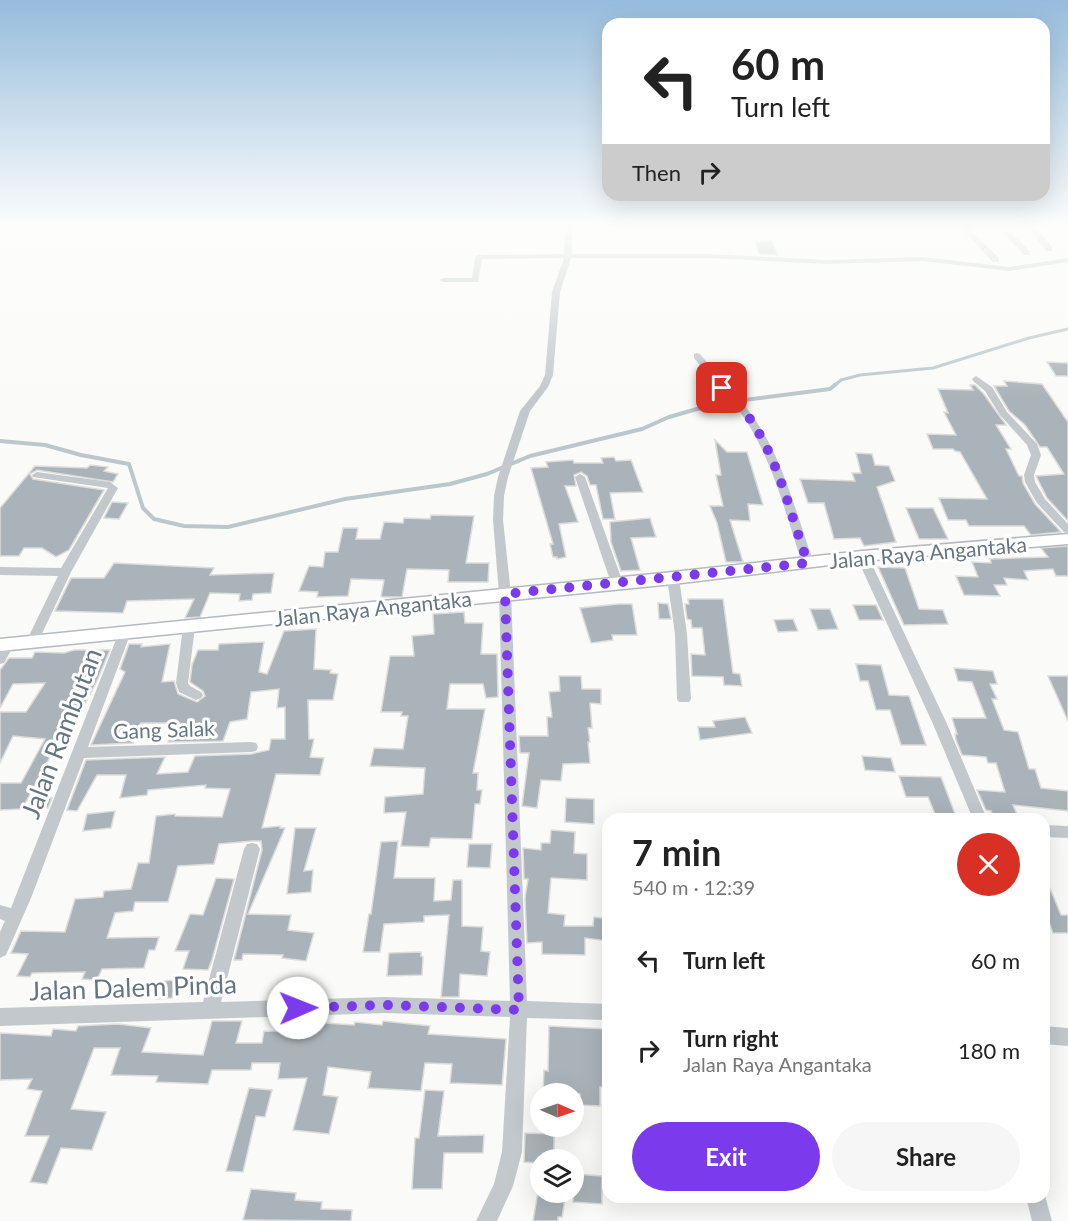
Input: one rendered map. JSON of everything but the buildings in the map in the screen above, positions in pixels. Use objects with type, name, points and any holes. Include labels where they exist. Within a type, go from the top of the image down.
[{"type":"main road","name":"Jalan Raya Angantaka","points":[[5,644],[673,578],[862,556],[1068,538]]},
{"type":"street","points":[[486,1221],[503,1186],[512,1152],[519,1010],[505,594],[498,520],[503,477],[525,411],[544,387],[549,375],[559,284]]},
{"type":"street","points":[[697,356],[750,419],[762,440],[782,482],[808,563]]},
{"type":"street","points":[[976,379],[989,389],[1003,412],[1032,444],[1036,455],[1029,475],[1030,482],[1041,501],[1068,531]]},
{"type":"street","points":[[33,640],[65,572],[113,486],[37,475]]},
{"type":"street","points":[[580,477],[617,583]]},
{"type":"street","points":[[862,556],[935,713],[977,813]]},
{"type":"street","points":[[0,572],[65,572]]},
{"type":"street","points":[[673,578],[681,634],[684,699]]},
{"type":"street","points":[[189,627],[182,683],[184,689],[196,695]]},
{"type":"street","name":"Jalan Rambutan","points":[[0,950],[8,914],[78,753],[125,632]]},
{"type":"street","points":[[0,660],[5,644]]},
{"type":"street","name":"Gang Salak","points":[[78,753],[251,747]]},
{"type":"street","points":[[1050,831],[1068,832]]},
{"type":"street","points":[[210,1010],[252,849]]},
{"type":"street","name":"Jalan Dalem Pinda","points":[[0,1017],[385,1005],[602,1012]]},
{"type":"street","points":[[1050,1035],[1068,1037]]},
{"type":"street","points":[[1038,1203],[1042,1221]]},
{"type":"waterway","points":[[834,386],[841,380],[860,375],[933,368],[1029,338],[1068,329]]},
{"type":"waterway","points":[[0,441],[45,445],[81,455],[129,464],[143,508],[154,519],[184,526],[228,527],[345,499],[450,484],[487,474],[530,456],[642,429],[669,417],[697,409],[729,402],[830,389],[836,384]]},
{"type":"route","points":[[298,1008],[385,1005],[519,1010],[505,594],[808,563],[782,482],[762,440],[750,419],[722,388]]}]
